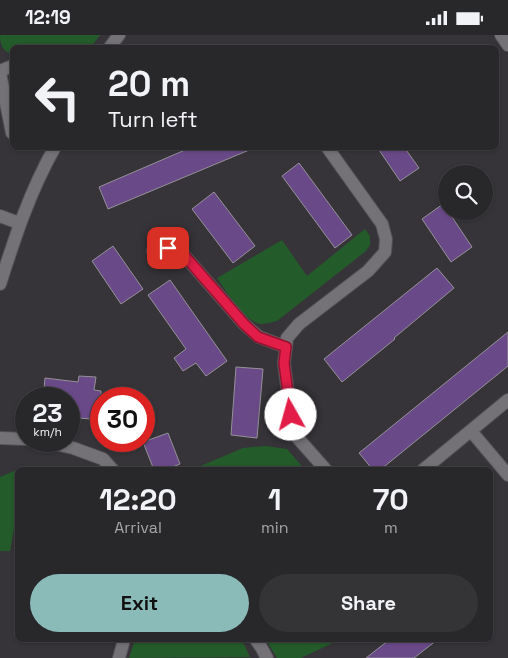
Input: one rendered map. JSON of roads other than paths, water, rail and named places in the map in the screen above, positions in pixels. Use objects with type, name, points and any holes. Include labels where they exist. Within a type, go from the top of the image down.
[{"type":"street","points":[[501,35],[508,45]]},
{"type":"street","points":[[0,72],[10,123]]},
{"type":"street","points":[[0,284],[19,223],[45,165],[54,150]]},
{"type":"street","points":[[323,467],[296,437],[284,363],[287,338],[299,324],[368,271],[385,251],[386,239],[382,224],[329,150]]},
{"type":"street","points":[[0,216],[19,223]]},
{"type":"street","points":[[153,251],[168,248],[184,255],[244,324],[258,337],[286,347]]},
{"type":"street","points":[[427,467],[508,400]]},
{"type":"street","points":[[471,431],[508,475]]},
{"type":"street","points":[[0,438],[15,439]]},
{"type":"street","points":[[80,451],[103,459],[110,467]]},
{"type":"street","points":[[120,658],[124,642]]},
{"type":"street","points":[[258,642],[267,658]]}]
